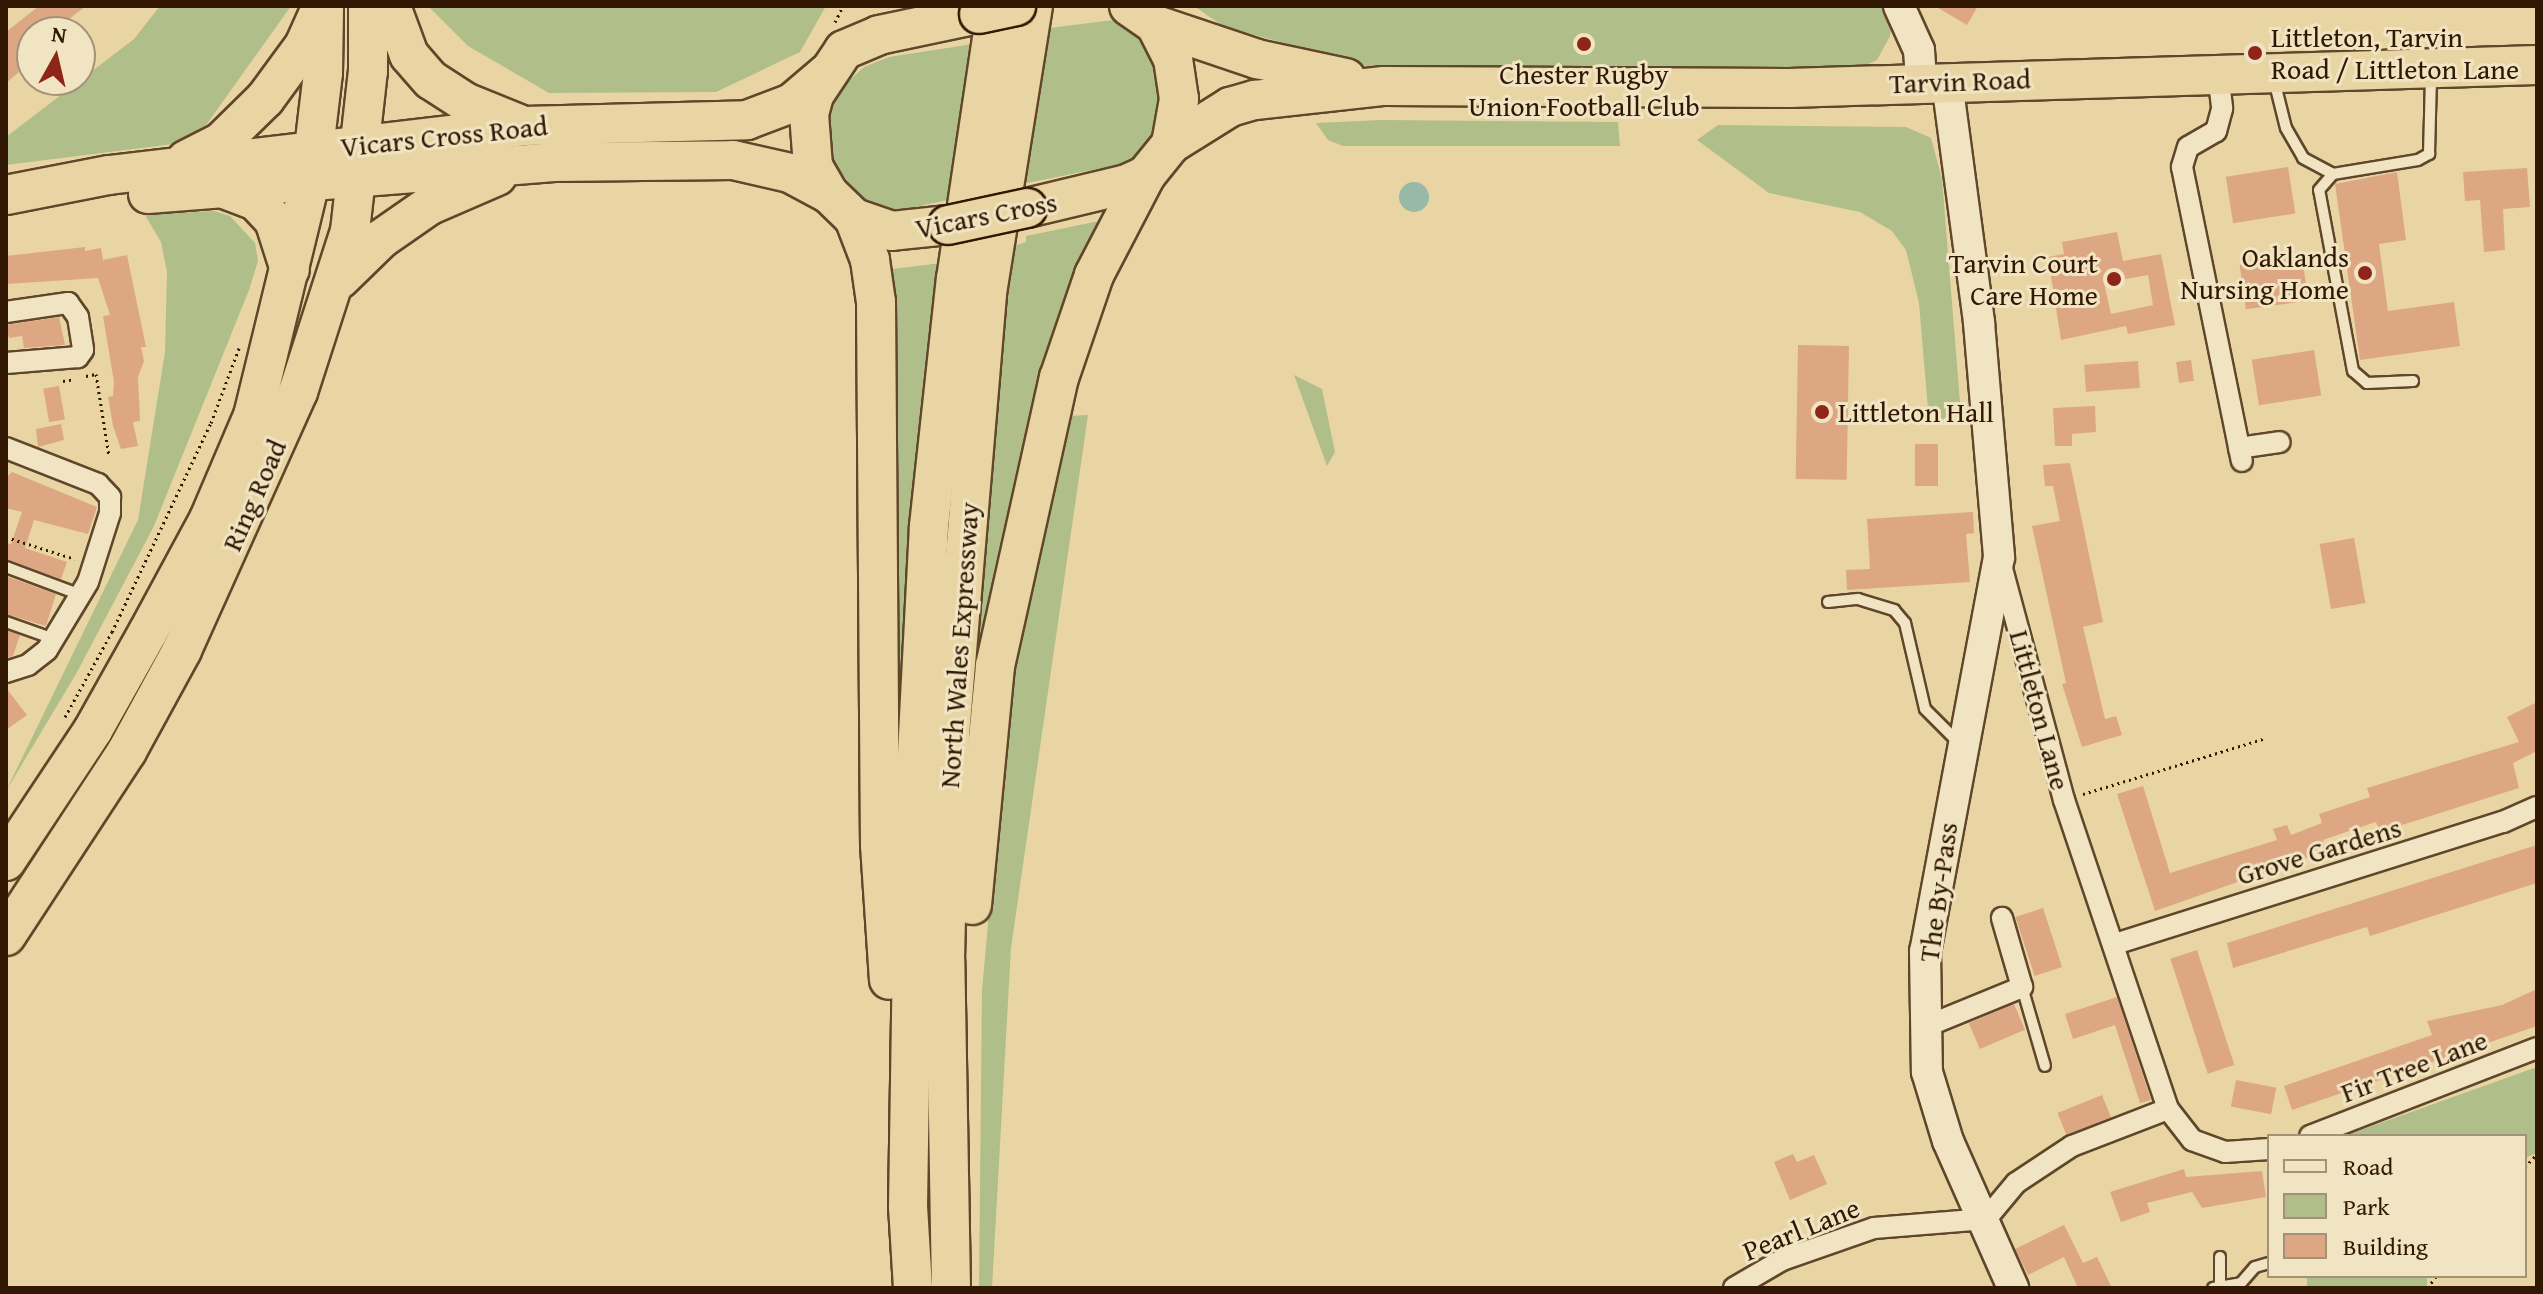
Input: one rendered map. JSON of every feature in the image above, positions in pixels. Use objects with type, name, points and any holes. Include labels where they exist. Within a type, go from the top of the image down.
[{"type":"highway","name":"Ring Road","points":[[6,936],[119,763],[182,650],[266,469],[336,284],[336,163],[323,6]]},
{"type":"highway","points":[[161,169],[204,153],[234,132],[304,46],[323,6]]},
{"type":"highway","points":[[253,416],[296,328],[336,163],[350,6]]},
{"type":"highway","name":"Ring Road","points":[[6,861],[93,730],[148,632],[209,519],[253,416],[290,273],[336,163],[368,6]]},
{"type":"highway","points":[[391,6],[401,40],[431,80],[465,102],[524,126]]},
{"type":"highway","points":[[869,6],[814,95],[807,130],[813,166],[841,206],[870,260],[876,302],[880,845],[908,1207]]},
{"type":"highway","points":[[835,62],[879,35],[1016,6]]},
{"type":"highway","name":"North Wales Expressway","points":[[951,1288],[945,960],[950,735],[987,293],[1033,6]]},
{"type":"highway","name":"North Wales Expressway","points":[[913,1288],[908,1207],[914,812],[929,526],[988,10]]},
{"type":"highway","points":[[1141,12],[1257,59],[1384,86]]},
{"type":"highway","points":[[1141,12],[1178,80],[1171,144]]},
{"type":"highway","name":"Vicars Cross Road","points":[[50,190],[135,195],[227,190],[336,163],[524,126],[747,120],[792,103],[835,62]]},
{"type":"highway","name":"Tarvin Road","points":[[1384,86],[1660,90],[2537,65]]},
{"type":"highway","points":[[1171,144],[1230,107],[1255,100],[1384,86]]},
{"type":"highway","name":"Vicars Cross","points":[[841,206],[892,231],[948,225],[1102,192],[1146,175],[1171,144]]},
{"type":"highway","name":"Vicars Cross Road","points":[[6,195],[161,169],[336,163],[733,160],[790,173],[841,206]]},
{"type":"highway","points":[[336,284],[381,239],[430,205],[483,180],[554,162]]},
{"type":"highway","points":[[950,1241],[963,1115],[975,835],[995,666],[1076,321],[1146,175]]},
{"type":"highway","points":[[227,190],[256,201],[274,220],[290,273]]},
{"type":"street","name":"Littleton Lane","points":[[1899,6],[1934,82],[1979,323],[1999,557],[2064,800],[2115,944],[2168,1109]]},
{"type":"street","points":[[2218,74],[2222,109],[2216,131],[2188,147],[2182,167],[2241,454],[2280,442]]},
{"type":"street","points":[[6,312],[68,303],[78,317],[83,350],[78,357],[6,363]]},
{"type":"street","points":[[6,448],[98,484],[110,497],[110,513],[81,595],[54,639],[28,665],[6,672]]},
{"type":"street","name":"The By-Pass","points":[[1999,557],[1925,951],[1927,1072],[1948,1141],[1986,1219],[2013,1288]]},
{"type":"street","name":"Grove Gardens","points":[[2115,944],[2432,846],[2537,807]]},
{"type":"street","points":[[1927,1026],[2022,987],[2002,918]]},
{"type":"street","name":"Fir Tree Lane","points":[[2315,1134],[2537,1048]]},
{"type":"street","points":[[1986,1219],[2016,1183],[2072,1146],[2168,1109],[2192,1140],[2225,1152],[2267,1149]]},
{"type":"street","name":"Pearl Lane","points":[[1734,1288],[1782,1260],[1874,1228],[1986,1219]]},
{"type":"lane","points":[[2413,381],[2367,383],[2353,371],[2319,195],[2323,181],[2333,174],[2418,160],[2429,154],[2431,69]]},
{"type":"lane","points":[[2273,73],[2286,128],[2303,158],[2333,174]]},
{"type":"lane","points":[[6,567],[81,595]]},
{"type":"lane","points":[[1828,602],[1858,599],[1894,610],[1905,623],[1925,709],[1962,745]]},
{"type":"lane","points":[[6,622],[54,639]]},
{"type":"lane","points":[[2022,987],[2045,1066]]},
{"type":"lane","points":[[2220,1257],[2216,1286],[2241,1283],[2255,1267],[2267,1264]]},
{"type":"path","points":[[59,727],[112,632],[184,479],[241,341]]},
{"type":"path","points":[[63,381],[96,374],[109,456]]},
{"type":"path","points":[[6,534],[93,565]]},
{"type":"path","points":[[2064,800],[2266,738]]},
{"type":"green space","points":[[160,6],[291,6],[199,135],[189,142],[6,165],[6,137],[60,96],[96,96],[96,68],[134,39]]},
{"type":"green space","points":[[428,6],[826,6],[800,52],[716,92],[549,93],[468,46]]},
{"type":"green space","name":"Chester Rugby Union Football Club","points":[[1194,6],[1890,6],[1893,12],[1890,36],[1877,60],[1853,71],[1374,68],[1223,26]]},
{"type":"green space","points":[[1113,20],[1143,35],[1162,68],[1159,126],[1142,154],[1127,163],[1022,184],[1042,29]]},
{"type":"green space","points":[[973,44],[948,200],[896,211],[863,200],[830,159],[826,124],[836,93],[864,67],[889,57]]},
{"type":"green space","points":[[1380,120],[1618,122],[1620,146],[1343,146],[1328,140],[1316,123]]},
{"type":"green space","points":[[1718,125],[1906,127],[1931,138],[1942,179],[1960,402],[1942,421],[1928,409],[1919,303],[1906,250],[1892,231],[1860,212],[1769,193],[1697,140]]},
{"type":"green space","points":[[214,211],[230,216],[255,243],[258,261],[249,290],[154,526],[76,674],[6,791],[138,520],[165,352],[167,272],[161,242],[145,215]]},
{"type":"green space","points":[[1109,219],[971,776],[961,759],[971,614],[1011,247],[1026,242],[1026,236]]},
{"type":"green space","points":[[941,263],[901,839],[890,676],[893,269]]},
{"type":"green space","points":[[1294,375],[1322,389],[1335,452],[1327,466]]},
{"type":"green space","points":[[1088,415],[1011,948],[992,1288],[979,1288],[982,990],[1010,684],[1068,416]]},
{"type":"green space","points":[[2537,1067],[2537,1153],[2527,1157],[2527,1134],[2350,1134]]},
{"type":"green space","points":[[2307,1278],[2427,1278],[2427,1288],[2307,1288]]},
{"type":"shaded area","points":[[1414,182],[1420,183],[1428,191],[1428,203],[1420,211],[1414,212],[1408,211],[1400,203],[1399,197],[1400,191],[1408,183]]},
{"type":"building","points":[[39,6],[86,6],[73,16],[26,16]]},
{"type":"building","points":[[1935,6],[1978,6],[1967,25]]},
{"type":"building","points":[[16,24],[16,75],[6,83],[6,32]]},
{"type":"building","points":[[2288,167],[2295,213],[2233,223],[2226,177]]},
{"type":"building","points":[[2527,168],[2530,207],[2503,209],[2505,250],[2484,252],[2480,200],[2465,201],[2463,172]]},
{"type":"building","name":"Oaklands Nursing Home","points":[[2397,172],[2406,240],[2379,244],[2388,311],[2454,302],[2460,346],[2360,360],[2335,184]]},
{"type":"building","points":[[2117,232],[2123,261],[2161,254],[2175,325],[2128,334],[2126,326],[2061,340],[2048,257],[2064,254],[2062,242]],"holes":[[[2148,275],[2153,305],[2111,314],[2104,283]]]},
{"type":"building","points":[[85,247],[85,251],[101,248],[103,260],[127,255],[146,347],[141,347],[144,361],[138,377],[140,421],[133,422],[138,446],[121,449],[113,426],[108,397],[113,396],[114,382],[103,316],[110,315],[98,278],[6,284],[6,256]]},
{"type":"building","points":[[2302,256],[2308,301],[2246,309],[2240,265]]},
{"type":"building","points":[[59,317],[65,345],[24,348],[22,336],[9,338],[6,325]]},
{"type":"building","name":"Littleton Hall","points":[[1798,345],[1849,346],[1847,480],[1796,479]]},
{"type":"building","points":[[2314,350],[2321,395],[2259,405],[2252,360]]},
{"type":"building","points":[[2191,360],[2194,381],[2179,383],[2176,362]]},
{"type":"building","points":[[2138,361],[2140,388],[2086,392],[2084,365]]},
{"type":"building","points":[[59,386],[65,419],[49,422],[43,389]]},
{"type":"building","points":[[2095,406],[2096,432],[2072,434],[2072,446],[2055,446],[2053,408]]},
{"type":"building","points":[[61,424],[64,440],[38,447],[36,429]]},
{"type":"building","points":[[1915,444],[1938,444],[1938,486],[1915,486]]},
{"type":"building","points":[[2070,463],[2103,622],[2083,627],[2105,719],[2116,716],[2122,735],[2082,747],[2062,684],[2066,683],[2032,526],[2060,521],[2053,486],[2045,486],[2043,465]]},
{"type":"building","points":[[12,472],[97,507],[88,534],[34,520],[25,548],[67,562],[61,579],[6,559],[6,543],[11,544],[22,512],[6,508],[6,478]]},
{"type":"building","points":[[1973,512],[1974,533],[1966,534],[1970,582],[1847,590],[1846,570],[1870,569],[1867,519]]},
{"type":"building","points":[[2354,538],[2365,603],[2331,609],[2320,544]]},
{"type":"building","points":[[6,576],[56,594],[46,626],[6,614]]},
{"type":"building","points":[[6,630],[20,635],[13,656],[6,658]]},
{"type":"building","points":[[6,688],[27,715],[6,730]]},
{"type":"building","points":[[2537,702],[2537,751],[2513,763],[2519,788],[2402,825],[2379,830],[2376,822],[2349,831],[2323,840],[2326,851],[2155,911],[2117,794],[2143,786],[2170,873],[2277,840],[2273,829],[2287,825],[2291,835],[2322,823],[2319,814],[2370,797],[2367,788],[2519,742],[2507,717]]},
{"type":"building","points":[[2537,845],[2537,883],[2370,936],[2367,927],[2233,968],[2227,943]]},
{"type":"building","points":[[2043,908],[2062,967],[2035,976],[2015,917]]},
{"type":"building","points":[[2197,950],[2234,1065],[2208,1074],[2170,959]]},
{"type":"building","points":[[2537,989],[2537,1026],[2292,1110],[2284,1086],[2432,1035],[2427,1021],[2502,1005]]},
{"type":"building","points":[[2117,997],[2151,1100],[2140,1103],[2115,1025],[2073,1039],[2065,1014]]},
{"type":"building","points":[[2014,1004],[2025,1030],[1980,1049],[1969,1023]]},
{"type":"building","points":[[2236,1080],[2276,1088],[2271,1114],[2231,1107]]},
{"type":"building","points":[[2102,1095],[2111,1117],[2066,1135],[2057,1113]]},
{"type":"building","points":[[1793,1154],[1797,1162],[1814,1155],[1827,1184],[1790,1200],[1774,1162]]},
{"type":"building","points":[[2184,1169],[2186,1177],[2262,1171],[2266,1197],[2202,1208],[2192,1192],[2147,1203],[2150,1212],[2121,1222],[2110,1192]]},
{"type":"building","points":[[2064,1225],[2083,1263],[2097,1257],[2112,1288],[2078,1288],[2064,1257],[2028,1275],[2015,1249]]},
{"type":"place","name":"Chester Rugby Union Football Club","points":[[1584,44]]},
{"type":"place","name":"Littleton, Tarvin Road / Littleton Lane","points":[[2255,53]]},
{"type":"place","name":"Oaklands Nursing Home","points":[[2365,273]]},
{"type":"place","name":"Tarvin Court Care Home","points":[[2114,279]]},
{"type":"place","name":"Littleton Hall","points":[[1822,412]]}]
